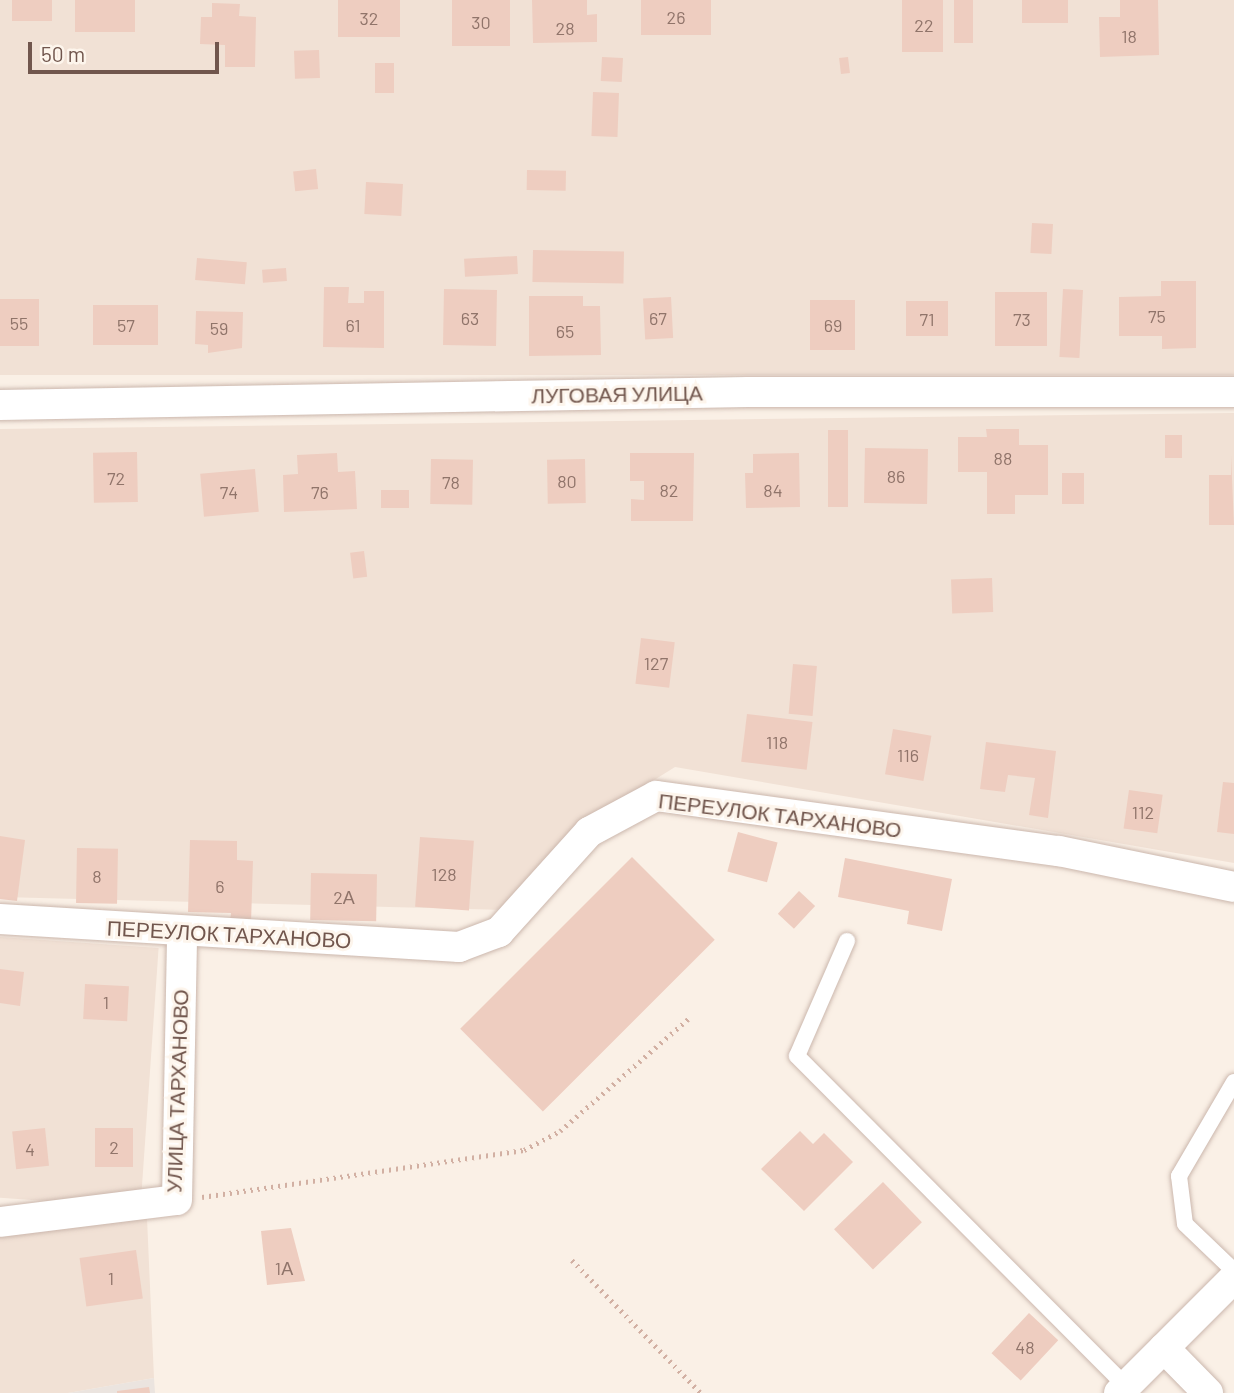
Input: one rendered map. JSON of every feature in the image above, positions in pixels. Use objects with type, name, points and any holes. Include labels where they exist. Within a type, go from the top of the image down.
[{"type":"street","name":"ЛУГОВАЯ УЛИЦА","points":[[0,405],[748,392],[1234,392]]},
{"type":"street","name":"ПЕРЕУЛОК ТАРХАНОВО","points":[[0,919],[459,947],[481,942],[499,932],[589,832],[656,796],[1059,850],[1234,887]]},
{"type":"street","name":"УЛИЦА ТАРХАНОВО","points":[[0,1222],[177,1200],[182,932]]},
{"type":"street","points":[[1122,1390],[1234,1278]]},
{"type":"street","points":[[1164,1348],[1208,1393]]},
{"type":"lane","points":[[847,942],[797,1056],[1122,1390]]},
{"type":"lane","points":[[1234,1082],[1179,1176],[1185,1223],[1234,1270]]},
{"type":"path","points":[[177,1200],[524,1150],[561,1131],[689,1018]]},
{"type":"path","points":[[572,1260],[701,1393]]},
{"type":"shaded area","points":[[0,0],[1234,0],[1234,375],[0,375]]},
{"type":"shaded area","points":[[1234,413],[1234,863],[675,767],[590,820],[506,910],[0,897],[0,429]]},
{"type":"shaded area","points":[[0,937],[159,948],[140,1207],[0,1198]]},
{"type":"shaded area","points":[[147,1218],[154,1378],[68,1393],[0,1393],[0,1234]]},
{"type":"shaded area","points":[[154,1378],[155,1393],[68,1393]]},
{"type":"building","points":[[12,0],[52,0],[52,21],[12,21]]},
{"type":"building","points":[[75,0],[135,0],[135,32],[75,32]]},
{"type":"building","points":[[338,0],[400,0],[400,37],[338,37]]},
{"type":"building","points":[[452,0],[510,0],[510,46],[452,46]]},
{"type":"building","points":[[532,0],[587,0],[587,15],[597,14],[597,42],[533,43]]},
{"type":"building","points":[[641,0],[711,0],[711,35],[641,35]]},
{"type":"building","points":[[902,0],[943,0],[943,52],[902,52]]},
{"type":"building","points":[[954,0],[973,0],[973,43],[954,43]]},
{"type":"building","points":[[1022,0],[1068,0],[1068,23],[1022,23]]},
{"type":"building","points":[[1120,0],[1158,0],[1159,55],[1100,57],[1099,17],[1120,17]]},
{"type":"building","points":[[212,3],[240,4],[239,16],[256,17],[255,67],[225,67],[225,45],[200,44],[201,17],[212,17]]},
{"type":"building","points":[[319,50],[320,78],[295,79],[294,51]]},
{"type":"building","points":[[602,57],[623,58],[622,82],[601,81]]},
{"type":"building","points":[[848,57],[850,73],[841,74],[839,58]]},
{"type":"building","points":[[375,63],[394,63],[394,93],[375,93]]},
{"type":"building","points":[[593,92],[619,93],[617,137],[591,136]]},
{"type":"building","points":[[316,169],[318,189],[295,191],[293,171]]},
{"type":"building","points":[[527,170],[566,171],[566,191],[527,190]]},
{"type":"building","points":[[366,182],[403,184],[401,216],[364,214]]},
{"type":"building","points":[[1032,223],[1053,224],[1051,254],[1030,253]]},
{"type":"building","points":[[533,250],[624,252],[623,284],[532,282]]},
{"type":"building","points":[[517,256],[518,274],[465,277],[464,259]]},
{"type":"building","points":[[197,258],[247,262],[245,284],[195,280]]},
{"type":"building","points":[[286,268],[287,281],[263,283],[262,270]]},
{"type":"building","points":[[1161,281],[1196,281],[1196,348],[1162,349],[1162,336],[1119,336],[1119,297],[1161,296]]},
{"type":"building","points":[[324,287],[349,287],[348,303],[364,303],[364,291],[384,291],[384,348],[323,347]]},
{"type":"building","points":[[444,289],[497,290],[496,346],[443,345]]},
{"type":"building","points":[[1063,289],[1083,290],[1079,358],[1059,357]]},
{"type":"building","points":[[995,292],[1047,292],[1047,346],[995,346]]},
{"type":"building","points":[[529,296],[583,296],[583,306],[600,306],[601,355],[529,356]]},
{"type":"building","points":[[671,297],[673,338],[645,339],[643,298]]},
{"type":"building","points":[[0,299],[39,299],[39,346],[0,346]]},
{"type":"building","points":[[810,300],[855,300],[855,350],[810,350]]},
{"type":"building","points":[[906,301],[948,301],[948,336],[906,336]]},
{"type":"building","points":[[93,305],[158,305],[158,345],[93,345]]},
{"type":"building","points":[[196,311],[243,312],[242,348],[208,353],[208,345],[195,344]]},
{"type":"building","points":[[986,429],[1019,429],[1019,445],[1048,445],[1048,495],[1015,495],[1015,514],[987,514],[987,472],[958,472],[958,437],[987,437]]},
{"type":"building","points":[[828,430],[848,430],[848,507],[828,507]]},
{"type":"building","points":[[1165,435],[1182,435],[1182,458],[1165,458]]},
{"type":"building","points":[[865,448],[928,449],[927,504],[864,503]]},
{"type":"building","points":[[137,452],[138,502],[94,503],[93,453]]},
{"type":"building","points":[[337,453],[338,472],[355,471],[357,509],[284,512],[283,475],[298,474],[297,455]]},
{"type":"building","points":[[630,453],[694,453],[693,521],[631,521],[631,499],[644,500],[644,481],[630,481]]},
{"type":"building","points":[[799,453],[800,507],[746,508],[745,473],[753,473],[753,454]]},
{"type":"building","points":[[1231,455],[1234,525],[1209,525],[1209,475],[1231,475]]},
{"type":"building","points":[[431,459],[473,460],[472,505],[430,504]]},
{"type":"building","points":[[585,459],[586,503],[548,504],[547,460]]},
{"type":"building","points":[[255,469],[259,512],[204,517],[200,474]]},
{"type":"building","points":[[1062,473],[1084,473],[1084,504],[1062,504]]},
{"type":"building","points":[[381,490],[409,490],[409,508],[381,508]]},
{"type":"building","points":[[364,551],[367,577],[353,579],[350,553]]},
{"type":"building","points":[[992,578],[993,612],[952,613],[951,579]]},
{"type":"building","points":[[641,638],[675,642],[669,688],[635,684]]},
{"type":"building","points":[[793,664],[817,666],[813,716],[789,714]]},
{"type":"building","points":[[747,714],[813,722],[807,770],[741,762]]},
{"type":"building","points":[[893,729],[931,736],[923,781],[885,774]]},
{"type":"building","points":[[986,742],[1056,751],[1048,818],[1029,815],[1035,778],[1008,775],[1005,792],[980,789]]},
{"type":"building","points":[[1223,782],[1234,783],[1234,834],[1217,832]]},
{"type":"building","points":[[1129,790],[1163,795],[1157,833],[1124,829]]},
{"type":"building","points":[[738,832],[778,843],[767,882],[727,872]]},
{"type":"building","points":[[0,836],[25,840],[17,901],[0,899]]},
{"type":"building","points":[[420,837],[474,841],[469,911],[415,907]]},
{"type":"building","points":[[190,840],[237,841],[237,860],[253,861],[251,923],[230,922],[231,913],[188,912]]},
{"type":"building","points":[[77,848],[118,849],[117,904],[76,903]]},
{"type":"building","points":[[632,857],[715,940],[543,1112],[460,1029]]},
{"type":"building","points":[[845,858],[952,879],[942,931],[907,924],[909,911],[838,897]]},
{"type":"building","points":[[311,873],[377,874],[376,921],[310,920]]},
{"type":"building","points":[[799,891],[815,906],[794,929],[778,914]]},
{"type":"building","points":[[0,969],[24,972],[20,1006],[0,1003]]},
{"type":"building","points":[[85,984],[129,986],[127,1021],[83,1019]]},
{"type":"building","points":[[45,1128],[49,1166],[16,1169],[12,1131]]},
{"type":"building","points":[[95,1128],[133,1128],[133,1167],[95,1167]]},
{"type":"building","points":[[800,1131],[813,1144],[824,1133],[853,1162],[804,1211],[761,1169]]},
{"type":"building","points":[[883,1182],[922,1222],[873,1270],[834,1229]]},
{"type":"building","points":[[291,1228],[305,1281],[267,1285],[261,1231]]},
{"type":"building","points":[[136,1250],[143,1299],[86,1306],[80,1258]]},
{"type":"building","points":[[1029,1313],[1058,1340],[1021,1381],[991,1353]]},
{"type":"building","points":[[149,1387],[150,1393],[117,1393],[117,1391]]}]
